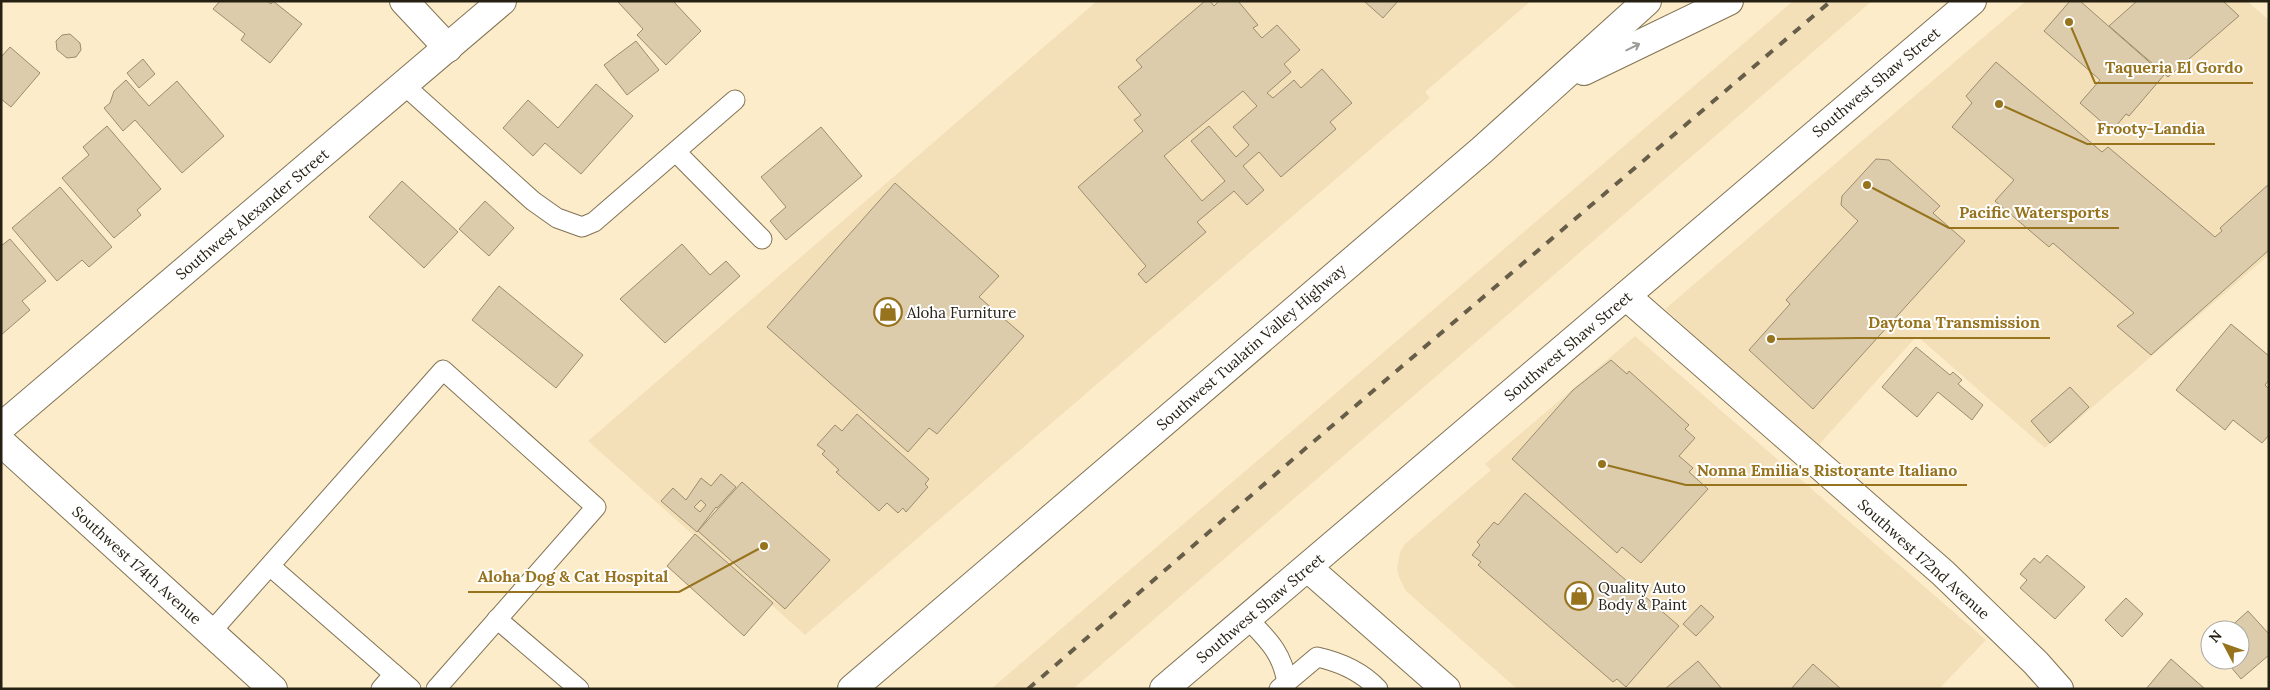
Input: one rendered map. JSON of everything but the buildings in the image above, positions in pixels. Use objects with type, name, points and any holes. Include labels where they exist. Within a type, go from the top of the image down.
[{"type":"street","points":[[404,1],[448,48]]},
{"type":"street","name":"Southwest Alexander Street","points":[[1,427],[502,1]]},
{"type":"street","name":"Southwest Tualatin Valley Highway","points":[[852,689],[1558,84],[1647,1]]},
{"type":"street","points":[[1558,84],[1729,1]]},
{"type":"street","name":"Southwest Shaw Street","points":[[1164,689],[1972,1]]},
{"type":"street","name":"Southwest 172nd Avenue","points":[[1626,296],[1943,573],[2036,663],[2059,689]]},
{"type":"street","name":"Southwest 174th Avenue","points":[[1,442],[273,689]]},
{"type":"street","points":[[1308,568],[1446,689]]},
{"type":"lane","points":[[404,85],[533,201],[557,218],[582,227],[594,222],[735,100]]},
{"type":"lane","points":[[676,152],[762,238]]},
{"type":"lane","points":[[211,632],[443,370],[596,507],[436,689]]},
{"type":"lane","points":[[270,566],[411,689]]},
{"type":"lane","points":[[1248,618],[1279,655],[1284,666],[1283,686]]},
{"type":"lane","points":[[497,619],[579,689]]},
{"type":"lane","points":[[1283,686],[1317,657],[1333,660],[1352,669],[1378,689]]},
{"type":"lane","points":[[381,689],[394,674]]},
{"type":"shaded area","points":[[1097,1],[1531,1],[1425,92],[1430,98],[805,635],[588,441]]},
{"type":"shaded area","points":[[1793,1],[1872,1],[1073,689],[991,689]]},
{"type":"shaded area","points":[[2026,1],[2247,1],[2269,20],[2269,255],[2045,448],[1917,336],[1816,448],[1665,309]]},
{"type":"shaded area","points":[[1635,336],[1986,640],[1939,689],[1517,689],[1406,591],[1397,569],[1400,552],[1405,544],[1491,470],[1485,464]]},
{"type":"railway","points":[[1028,689],[1299,454],[1831,1]]},
{"type":"place","name":"Taqueria El Gordo","points":[[2069,22]]},
{"type":"place","name":"Frooty-Landia","points":[[1999,104]]},
{"type":"place","name":"Pacific Watersports","points":[[1867,185]]},
{"type":"place","name":"Aloha Furniture","points":[[888,312]]},
{"type":"place","name":"Daytona Transmission","points":[[1771,339]]},
{"type":"place","name":"Nonna Emilia's Ristorante Italiano","points":[[1602,464]]},
{"type":"place","name":"Aloha Dog & Cat Hospital","points":[[764,546]]},
{"type":"place","name":"Quality Auto Body & Paint","points":[[1579,596]]}]
